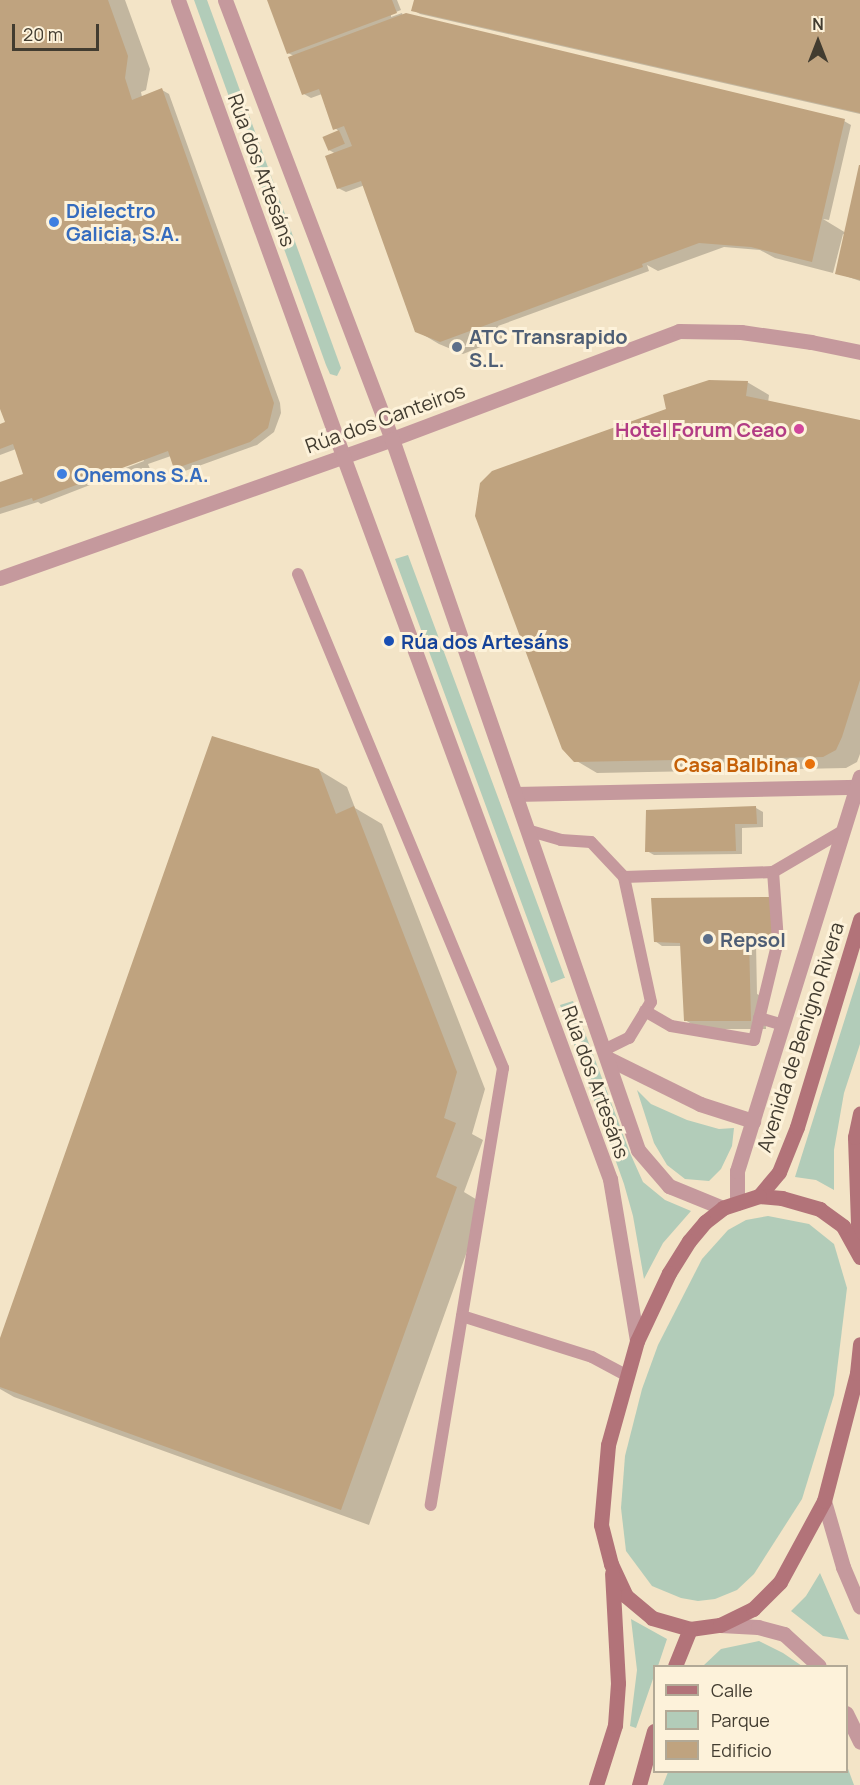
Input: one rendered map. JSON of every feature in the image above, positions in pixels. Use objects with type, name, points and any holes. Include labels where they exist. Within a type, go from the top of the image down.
[{"type":"main road","name":"Avenida de Benigno Rivera","points":[[759,1196],[779,1172],[797,1127],[860,919]]},
{"type":"main road","points":[[860,1114],[855,1137],[860,1254]]},
{"type":"main road","points":[[860,1254],[843,1226],[820,1209],[782,1198],[759,1196],[730,1205],[705,1222],[688,1241],[669,1273],[637,1341],[626,1376],[608,1445],[601,1525],[611,1564],[626,1596],[652,1618],[690,1629],[720,1625],[753,1609],[780,1582],[824,1501],[857,1373],[860,1344]]},
{"type":"main road","points":[[597,1785],[615,1725],[618,1683],[611,1564]]},
{"type":"main road","points":[[675,1665],[690,1629]]},
{"type":"main road","points":[[639,1785],[653,1735]]},
{"type":"street","name":"Rúa dos Artesáns","points":[[178,0],[343,456],[610,1179],[637,1341]]},
{"type":"street","name":"Rúa dos Artesáns","points":[[225,0],[392,439],[638,1149],[669,1186],[730,1205]]},
{"type":"street","name":"Rúa dos Canteiros","points":[[0,578],[392,439],[679,331],[741,332],[860,352]]},
{"type":"street","points":[[515,794],[859,784]]},
{"type":"street","name":"Avenida de Benigno Rivera","points":[[730,1205],[737,1171],[859,784]]},
{"type":"street","points":[[605,1054],[700,1104],[753,1121]]},
{"type":"street","points":[[824,1501],[843,1567],[860,1607]]},
{"type":"street","points":[[720,1625],[758,1627],[784,1634],[818,1665]]},
{"type":"street","points":[[848,1717],[860,1742]]},
{"type":"lane","points":[[298,574],[503,1068],[431,1505]]},
{"type":"lane","points":[[527,830],[561,840],[591,842],[624,877],[651,1002],[629,1038],[605,1054]]},
{"type":"lane","points":[[624,877],[773,872],[843,831]]},
{"type":"lane","points":[[645,1011],[671,1026],[754,1040],[778,941],[773,872]]},
{"type":"lane","points":[[759,1017],[783,1025]]},
{"type":"lane","points":[[462,1316],[592,1357],[626,1376]]},
{"type":"green space","points":[[194,0],[207,0],[341,368],[337,376],[330,374],[326,365]]},
{"type":"green space","points":[[408,555],[565,978],[551,983],[395,559]]},
{"type":"green space","points":[[860,971],[860,1044],[844,1093],[834,1150],[834,1190],[816,1180],[795,1177]]},
{"type":"green space","points":[[573,1001],[643,1182],[665,1200],[691,1211],[663,1243],[644,1279],[633,1216],[624,1184],[560,1005]]},
{"type":"green space","points":[[637,1090],[651,1104],[687,1120],[719,1129],[734,1128],[732,1146],[721,1169],[709,1181],[685,1179],[667,1165],[654,1143]]},
{"type":"green space","points":[[768,1216],[809,1224],[834,1244],[847,1288],[834,1395],[802,1499],[754,1574],[737,1590],[715,1599],[698,1601],[681,1598],[652,1586],[626,1551],[621,1508],[625,1456],[642,1389],[658,1345],[702,1259],[728,1230],[746,1220]]},
{"type":"green space","points":[[820,1573],[849,1640],[823,1636],[791,1611],[806,1596]]},
{"type":"green space","points":[[631,1619],[667,1639],[658,1665],[653,1665],[653,1679],[636,1728],[630,1726],[637,1670]]},
{"type":"green space","points":[[759,1641],[801,1665],[704,1665],[721,1649]]},
{"type":"green space","points":[[848,1769],[854,1785],[663,1785],[668,1773],[848,1773]]},
{"type":"building","points":[[0,0],[108,0],[128,56],[125,78],[132,100],[162,88],[274,403],[268,428],[250,442],[174,469],[168,451],[33,501],[32,498],[0,508],[0,482],[23,474],[13,444],[0,449],[0,424],[5,422],[0,409]]},
{"type":"building","points":[[267,0],[392,0],[397,13],[287,54]]},
{"type":"building","points":[[414,0],[860,0],[860,113],[411,11]]},
{"type":"building","points":[[406,13],[845,119],[812,262],[751,247],[699,243],[642,264],[643,267],[440,342],[415,332],[361,181],[337,189],[325,156],[352,146],[344,126],[333,130],[319,89],[302,95],[288,57]]},
{"type":"building","points":[[339,130],[345,144],[328,151],[322,137]]},
{"type":"building","points":[[860,165],[860,280],[835,274]]},
{"type":"building","points":[[709,380],[748,381],[746,396],[860,420],[860,680],[842,737],[836,750],[823,757],[574,762],[562,749],[475,516],[480,483],[492,471],[666,409],[663,395]]},
{"type":"building","points":[[212,736],[319,769],[336,814],[354,806],[457,1072],[444,1118],[456,1123],[436,1177],[457,1187],[341,1510],[0,1387],[0,1338]]},
{"type":"building","points":[[756,806],[757,824],[735,824],[736,851],[645,852],[646,810]]},
{"type":"building","points":[[770,897],[773,938],[749,940],[751,1021],[684,1021],[680,943],[654,942],[651,898]]},
{"type":"place","name":"Dielectro Galicia, S.A.","points":[[54,222]]},
{"type":"place","name":"ATC Transrapido S.L.","points":[[457,347]]},
{"type":"place","name":"Hotel Forum Ceao","points":[[799,429]]},
{"type":"place","name":"Onemons S.A.","points":[[62,474]]},
{"type":"place","name":"Rúa dos Artesáns","points":[[389,641]]},
{"type":"place","name":"Casa Balbina","points":[[810,764]]},
{"type":"place","name":"Repsol","points":[[708,939]]}]
